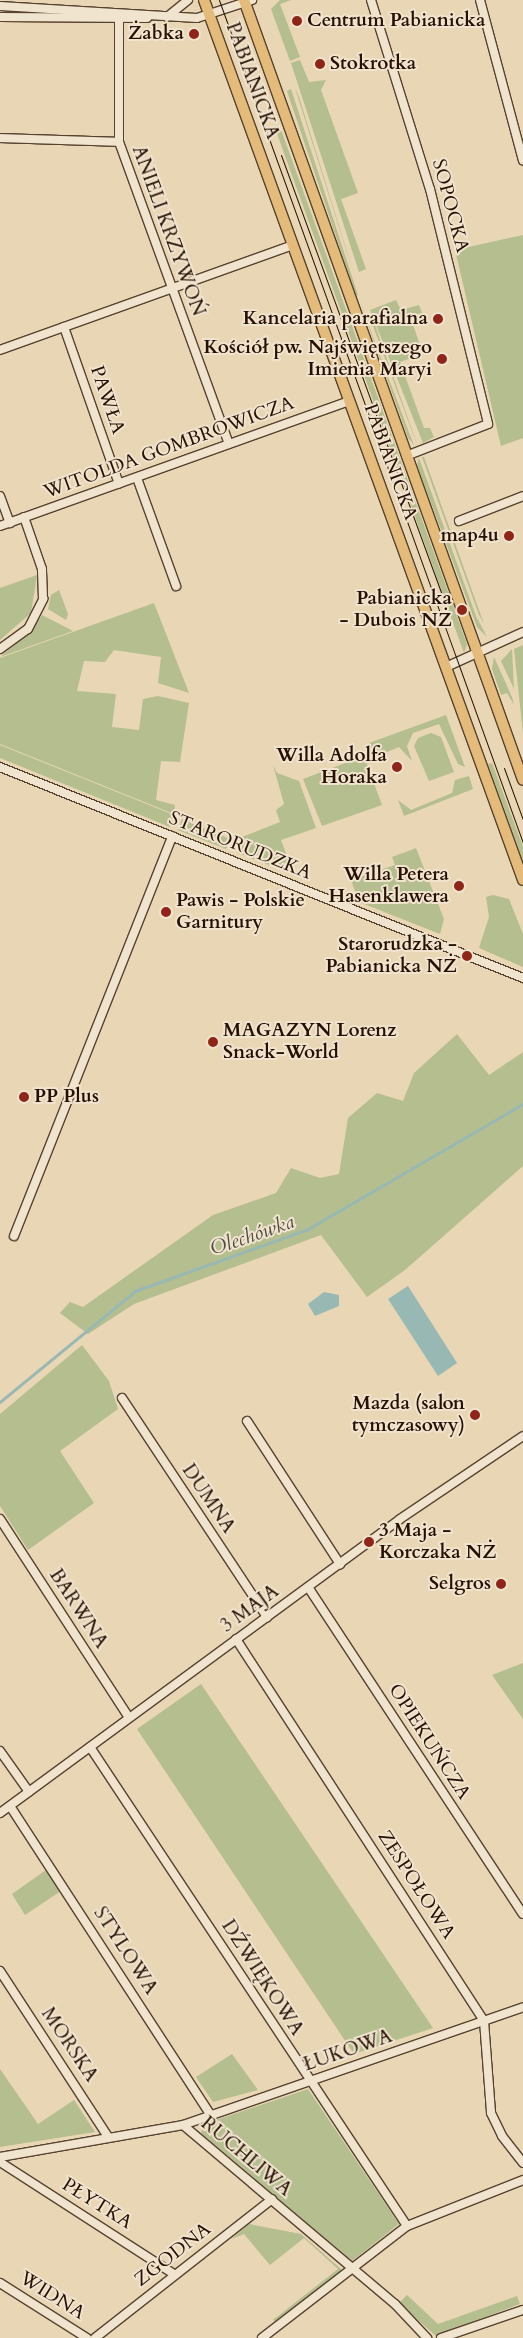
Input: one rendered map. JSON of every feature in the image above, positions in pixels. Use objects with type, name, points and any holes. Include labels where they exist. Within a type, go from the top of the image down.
[{"type":"main road","name":"PABIANICKA","points":[[204,0],[523,880]]},
{"type":"main road","name":"PABIANICKA","points":[[247,1],[406,456],[523,780]]},
{"type":"street","points":[[167,17],[188,0]]},
{"type":"street","name":"SOPOCKA","points":[[370,0],[430,189],[488,424],[406,456]]},
{"type":"street","points":[[480,0],[523,160]]},
{"type":"street","points":[[0,6],[167,17],[210,16],[247,1]]},
{"type":"street","points":[[0,17],[119,21],[154,17]]},
{"type":"street","name":"ANIELI KRZYWOŃ","points":[[119,21],[118,142],[229,444]]},
{"type":"street","points":[[0,138],[118,142]]},
{"type":"street","points":[[1,348],[293,245]]},
{"type":"street","name":"PAWŁA","points":[[64,327],[119,484]]},
{"type":"street","name":"WITOLDA GOMBROWICZA","points":[[0,526],[349,401]]},
{"type":"street","points":[[137,478],[176,586]]},
{"type":"street","points":[[0,496],[10,522]]},
{"type":"street","points":[[459,521],[523,496]]},
{"type":"street","points":[[0,649],[28,629],[43,599],[42,569],[24,518]]},
{"type":"street","points":[[446,667],[478,655],[523,632]]},
{"type":"street","name":"STARORUDZKA","points":[[0,768],[523,978]]},
{"type":"street","points":[[14,1236],[172,836]]},
{"type":"street","name":"DUMNA","points":[[122,1398],[267,1617]]},
{"type":"street","points":[[247,1421],[340,1564]]},
{"type":"street","name":"3 MAJA","points":[[0,1813],[308,1587],[523,1436]]},
{"type":"street","name":"BARWNA","points":[[0,1519],[129,1718]]},
{"type":"street","name":"OPIEKUŃCZA","points":[[308,1587],[523,1914]]},
{"type":"street","name":"ZESPOŁOWA","points":[[236,1639],[484,2021],[491,2113],[523,2163]]},
{"type":"street","name":"DŹWIĘKOWA","points":[[90,1747],[407,2226]]},
{"type":"street","points":[[0,1751],[29,1792]]},
{"type":"street","name":"STYLOWA","points":[[10,1806],[210,2116]]},
{"type":"street","name":"MORSKA","points":[[0,1971],[108,2138]]},
{"type":"street","name":"ŁUKOWA","points":[[183,2125],[523,2007]]},
{"type":"street","name":"RUCHLIWA","points":[[0,2157],[183,2125],[352,2267],[427,2338]]},
{"type":"street","name":"PŁYTKA","points":[[0,2162],[174,2274]]},
{"type":"street","points":[[262,2338],[407,2226],[523,2180]]},
{"type":"street","name":"ZGODNA","points":[[95,2338],[174,2274],[272,2199]]},
{"type":"street","name":"WIDNA","points":[[0,2283],[87,2338]]},
{"type":"street","points":[[441,2338],[523,2310]]},
{"type":"green space","points":[[280,0],[291,0],[280,4],[300,57],[290,61],[271,9]]},
{"type":"green space","points":[[300,60],[309,82],[326,80],[321,90],[358,193],[341,199],[366,269],[359,272],[291,63]]},
{"type":"green space","points":[[295,88],[299,97],[353,271],[348,256]]},
{"type":"green space","points":[[291,89],[358,295],[356,296],[287,91]]},
{"type":"green space","points":[[280,127],[467,644],[464,653],[275,128]]},
{"type":"green space","points":[[523,235],[523,438],[501,446],[455,250]]},
{"type":"green space","points":[[396,300],[401,310],[419,305],[422,313],[410,316],[421,348],[415,350],[417,356],[400,362],[424,428],[430,428],[434,437],[423,443],[370,310]]},
{"type":"green space","points":[[360,302],[410,435],[414,445],[408,438]]},
{"type":"green space","points":[[370,318],[375,325],[417,444],[413,434]]},
{"type":"green space","points":[[422,457],[424,457],[484,624],[479,615]]},
{"type":"green space","points":[[419,458],[476,616],[487,637],[477,627],[417,465]]},
{"type":"green space","points":[[37,575],[31,613],[0,640],[0,588]]},
{"type":"green space","points":[[59,590],[68,614],[66,620],[48,609],[51,595]]},
{"type":"green space","points":[[154,603],[189,693],[158,683],[161,657],[114,650],[105,662],[84,661],[77,691],[116,694],[112,727],[139,730],[143,699],[158,696],[189,703],[180,762],[161,761],[156,800],[175,805],[174,814],[0,744],[0,658]]},
{"type":"green space","points":[[42,615],[73,631],[0,657],[31,631]]},
{"type":"green space","points":[[523,645],[523,734],[514,649]]},
{"type":"green space","points":[[512,649],[514,689],[501,661]]},
{"type":"green space","points":[[494,657],[514,705],[507,693],[501,695],[492,669]]},
{"type":"green space","points":[[446,715],[465,767],[458,764],[439,724],[413,733],[407,746],[412,761],[399,747],[387,752],[383,763],[378,752],[373,753],[369,743]]},
{"type":"green space","points":[[431,733],[441,737],[454,772],[429,781],[414,746],[418,738]]},
{"type":"green space","points":[[0,745],[174,815],[170,827],[0,758]]},
{"type":"green space","points":[[364,756],[382,805],[322,826],[303,779]]},
{"type":"green space","points":[[492,763],[523,847],[523,861],[488,764]]},
{"type":"green space","points":[[273,765],[277,773],[299,781],[316,828],[281,840],[294,875],[238,853],[242,837],[280,822],[276,810],[284,804]]},
{"type":"green space","points":[[469,776],[473,789],[404,816],[398,800],[411,810],[452,793],[455,780]]},
{"type":"green space","points":[[182,819],[230,839],[226,849],[178,830]]},
{"type":"green space","points":[[416,848],[444,919],[440,934],[359,902],[351,880],[395,865],[392,857]]},
{"type":"green space","points":[[493,895],[509,899],[523,934],[523,967],[479,948],[489,917],[486,897]]},
{"type":"green space","points":[[457,1034],[489,1075],[523,1052],[523,1166],[405,1270],[367,1297],[321,1235],[134,1304],[88,1334],[60,1313],[70,1302],[83,1307],[213,1215],[276,1193],[291,1168],[320,1178],[339,1174],[348,1118],[377,1093],[403,1101],[414,1073]]},
{"type":"green space","points":[[82,1345],[109,1381],[118,1409],[60,1451],[94,1503],[28,1550],[0,1506],[0,1414]]},
{"type":"green space","points":[[523,1663],[523,1719],[492,1675]]},
{"type":"green space","points":[[201,1684],[433,2028],[354,2054],[137,1729]]},
{"type":"green space","points":[[46,1870],[61,1891],[25,1915],[12,1894]]},
{"type":"green space","points":[[232,2054],[258,2090],[213,2102],[196,2077]]},
{"type":"green space","points":[[0,2069],[38,2124],[74,2100],[95,2132],[0,2147]]},
{"type":"green space","points":[[308,2089],[399,2224],[352,2261],[201,2133],[204,2124]]},
{"type":"green space","points":[[249,2224],[301,2234],[342,2270],[276,2322],[273,2320],[338,2269],[304,2238],[270,2265],[244,2234],[231,2239]]},
{"type":"green space","points":[[407,2295],[438,2324],[517,2296],[520,2304],[436,2336],[399,2303]]},
{"type":"water","points":[[408,1286],[457,1363],[438,1376],[388,1299]]},
{"type":"water","points":[[324,1292],[339,1295],[339,1306],[315,1316],[308,1304]]},
{"type":"waterway","name":"Olechówka","points":[[0,1402],[135,1291],[308,1229],[523,1104]]},
{"type":"tram line","points":[[219,0],[523,843]]},
{"type":"tram line","points":[[281,155],[442,594]]},
{"type":"tram line","points":[[504,768],[523,820]]},
{"type":"place","name":"Centrum Pabianicka","points":[[297,21]]},
{"type":"place","name":"Żabka","points":[[194,34]]},
{"type":"place","name":"Stokrotka","points":[[320,64]]},
{"type":"place","name":"Kancelaria parafialna","points":[[438,319]]},
{"type":"place","name":"Kościół pw. Najświętszego Imienia Maryi","points":[[442,359]]},
{"type":"place","name":"map4u","points":[[509,536]]},
{"type":"place","name":"Pabianicka - Dubois NŻ","points":[[462,610]]},
{"type":"place","name":"Willa Adolfa Horaka","points":[[397,767]]},
{"type":"place","name":"Willa Petera Hasenklawera","points":[[459,886]]},
{"type":"place","name":"Pawis - Polskie Garnitury","points":[[166,912]]},
{"type":"place","name":"Starorudzka - Pabianicka NŻ","points":[[467,956]]},
{"type":"place","name":"MAGAZYN Lorenz Snack-World","points":[[213,1042]]},
{"type":"place","name":"PP Plus","points":[[24,1097]]},
{"type":"place","name":"Mazda (salon tymczasowy)","points":[[475,1415]]},
{"type":"place","name":"3 Maja - Korczaka NŻ","points":[[369,1542]]},
{"type":"place","name":"Selgros","points":[[501,1584]]}]
